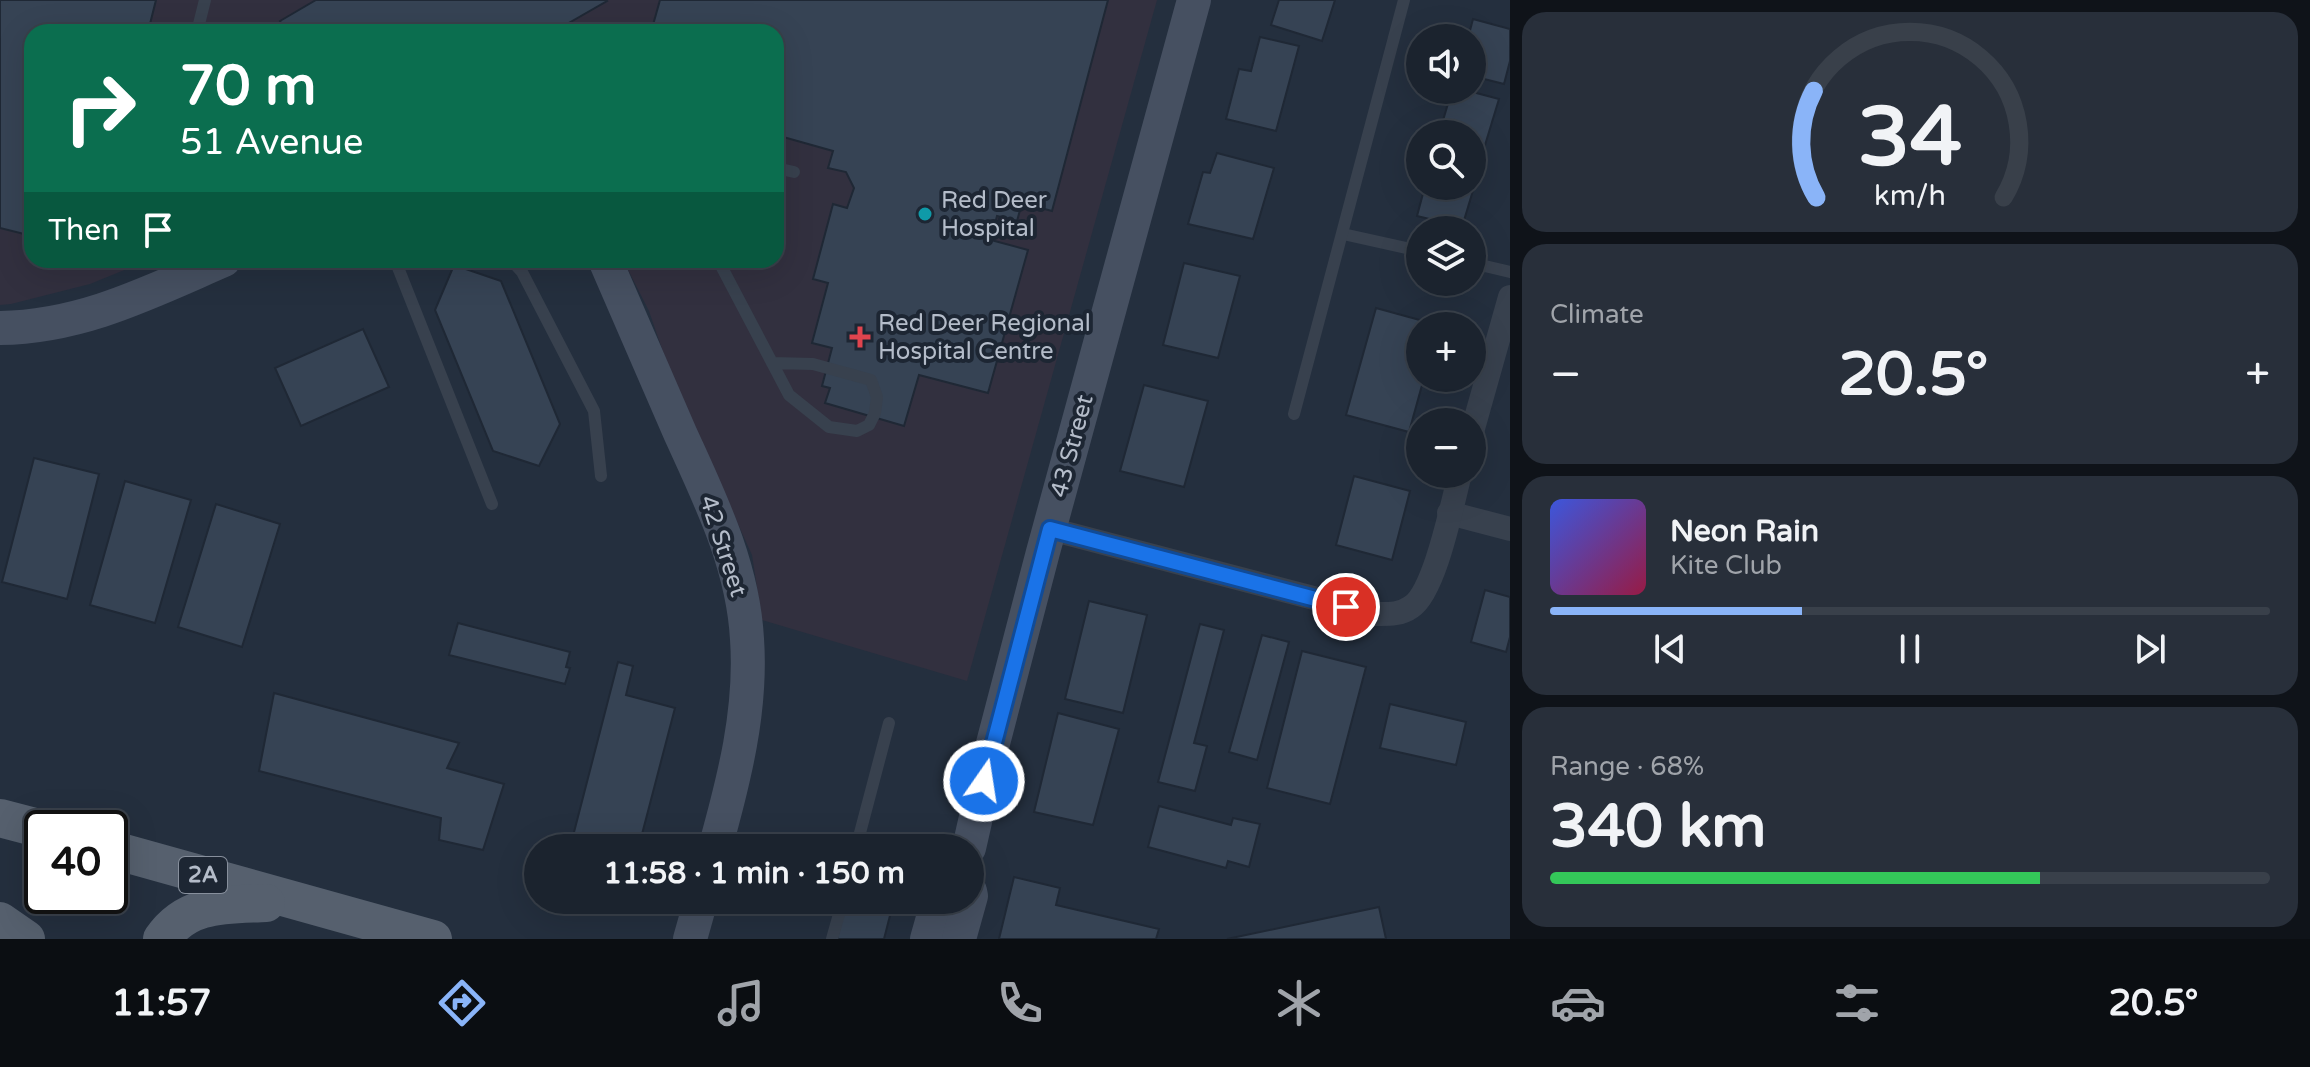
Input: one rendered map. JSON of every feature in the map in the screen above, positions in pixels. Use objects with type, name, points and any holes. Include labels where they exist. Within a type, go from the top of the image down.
[{"type":"main road","points":[[0,818],[24,824]]},
{"type":"main road","name":"2A","points":[[128,854],[433,939]]},
{"type":"main road","points":[[162,939],[171,926],[198,910],[297,901]]},
{"type":"main road","points":[[0,921],[26,939]]},
{"type":"street","name":"43 Street","points":[[972,834],[1050,529],[1194,0]]},
{"type":"street","points":[[0,328],[55,324],[111,309],[206,268]]},
{"type":"street","name":"42 Street","points":[[608,268],[722,528],[743,599],[747,639],[745,712],[731,791],[719,834]]},
{"type":"street","points":[[1479,408],[1510,297]]},
{"type":"street","points":[[1050,529],[1375,614],[1398,613],[1409,609],[1424,594],[1456,488]]},
{"type":"street","points":[[1449,513],[1510,529]]},
{"type":"street","points":[[690,939],[697,914]]},
{"type":"street","points":[[927,939],[934,914]]},
{"type":"street","points":[[959,939],[966,914]]},
{"type":"lane","points":[[199,24],[205,0]]},
{"type":"lane","points":[[1294,414],[1404,0]]},
{"type":"lane","points":[[784,170],[794,172]]},
{"type":"lane","points":[[1343,234],[1406,248]]},
{"type":"lane","points":[[1486,266],[1510,272]]},
{"type":"lane","points":[[398,268],[492,504]]},
{"type":"lane","points":[[518,268],[594,411],[601,476]]},
{"type":"lane","points":[[722,268],[772,363],[789,395],[829,427],[857,431],[869,425],[875,413],[877,397],[871,380],[813,364],[772,363]]},
{"type":"lane","points":[[860,834],[889,723]]},
{"type":"lane","points":[[832,939],[839,914]]},
{"type":"shaded area","name":"Red Deer Regional Hospital Centre","points":[[0,0],[1157,0],[967,681],[762,620],[752,555],[687,422],[649,311],[627,268],[784,268],[784,24],[24,24],[24,268],[129,268],[90,284],[0,305]]},
{"type":"building","points":[[0,0],[156,0],[150,24],[24,24],[24,234],[0,228]]},
{"type":"building","points":[[316,0],[607,1],[567,24],[282,24],[280,21]]},
{"type":"building","name":"Red Deer Hospital","points":[[660,0],[1108,0],[1052,211],[1022,203],[1017,221],[997,216],[991,240],[1028,250],[988,393],[919,375],[904,426],[825,403],[830,388],[822,386],[832,348],[812,343],[828,283],[813,279],[833,204],[847,208],[854,188],[846,172],[828,168],[833,151],[784,137],[784,24],[653,24]]},
{"type":"building","points":[[1279,0],[1335,0],[1322,41],[1271,25]]},
{"type":"building","points":[[1473,19],[1510,29],[1510,61],[1504,84],[1486,80],[1486,24],[1472,24]]},
{"type":"building","points":[[1260,37],[1299,46],[1276,131],[1226,119],[1239,69],[1251,71]]},
{"type":"building","points":[[1486,96],[1499,99],[1486,142],[1486,120],[1443,120],[1448,104],[1486,104]]},
{"type":"building","points":[[1217,153],[1274,168],[1253,239],[1188,224],[1203,172],[1210,173]]},
{"type":"building","points":[[1421,200],[1470,200],[1465,216],[1417,216]]},
{"type":"building","points":[[1184,263],[1240,276],[1218,358],[1163,345]]},
{"type":"building","points":[[453,268],[463,268],[501,281],[560,424],[539,466],[493,451],[435,310]]},
{"type":"building","points":[[1376,308],[1406,316],[1406,392],[1420,392],[1416,408],[1406,408],[1406,431],[1346,415]]},
{"type":"building","points":[[363,329],[389,387],[301,426],[275,368]]},
{"type":"building","points":[[1144,385],[1208,401],[1184,487],[1120,471]]},
{"type":"building","points":[[34,458],[99,474],[67,599],[2,582]]},
{"type":"building","points":[[1354,476],[1410,491],[1392,560],[1336,545]]},
{"type":"building","points":[[125,481],[191,500],[155,623],[90,605]]},
{"type":"building","points":[[216,504],[280,524],[242,647],[178,627]]},
{"type":"building","points":[[1485,590],[1510,597],[1510,637],[1506,652],[1471,642]]},
{"type":"building","points":[[1089,601],[1147,615],[1123,713],[1065,699]]},
{"type":"building","points":[[458,623],[570,652],[566,667],[570,668],[565,684],[449,655]]},
{"type":"building","points":[[1200,624],[1224,630],[1194,743],[1207,746],[1195,791],[1158,782]]},
{"type":"building","points":[[1262,635],[1289,642],[1257,760],[1229,752]]},
{"type":"building","points":[[1302,651],[1366,667],[1330,804],[1267,788]]},
{"type":"building","points":[[618,662],[633,666],[626,695],[675,708],[642,834],[574,834]]},
{"type":"building","points":[[274,693],[459,743],[447,768],[504,784],[483,850],[439,840],[441,818],[259,771]]},
{"type":"building","points":[[1390,704],[1466,722],[1456,765],[1380,748]]},
{"type":"building","points":[[1058,713],[1119,729],[1093,825],[1034,812]]},
{"type":"building","points":[[1159,806],[1231,825],[1233,818],[1260,824],[1249,867],[1228,861],[1226,868],[1148,847]]},
{"type":"building","points":[[1014,877],[1060,888],[1056,905],[1159,929],[1156,939],[999,939]]},
{"type":"building","points":[[1379,907],[1386,939],[1227,939]]},
{"type":"building","points":[[843,914],[890,914],[884,939],[837,939]]},
{"type":"place","name":"Red Deer Hospital","points":[[925,214]]},
{"type":"place","name":"Red Deer Regional Hospital Centre","points":[[860,337]]},
{"type":"route","points":[[984,781],[1050,529],[1346,607]]}]
